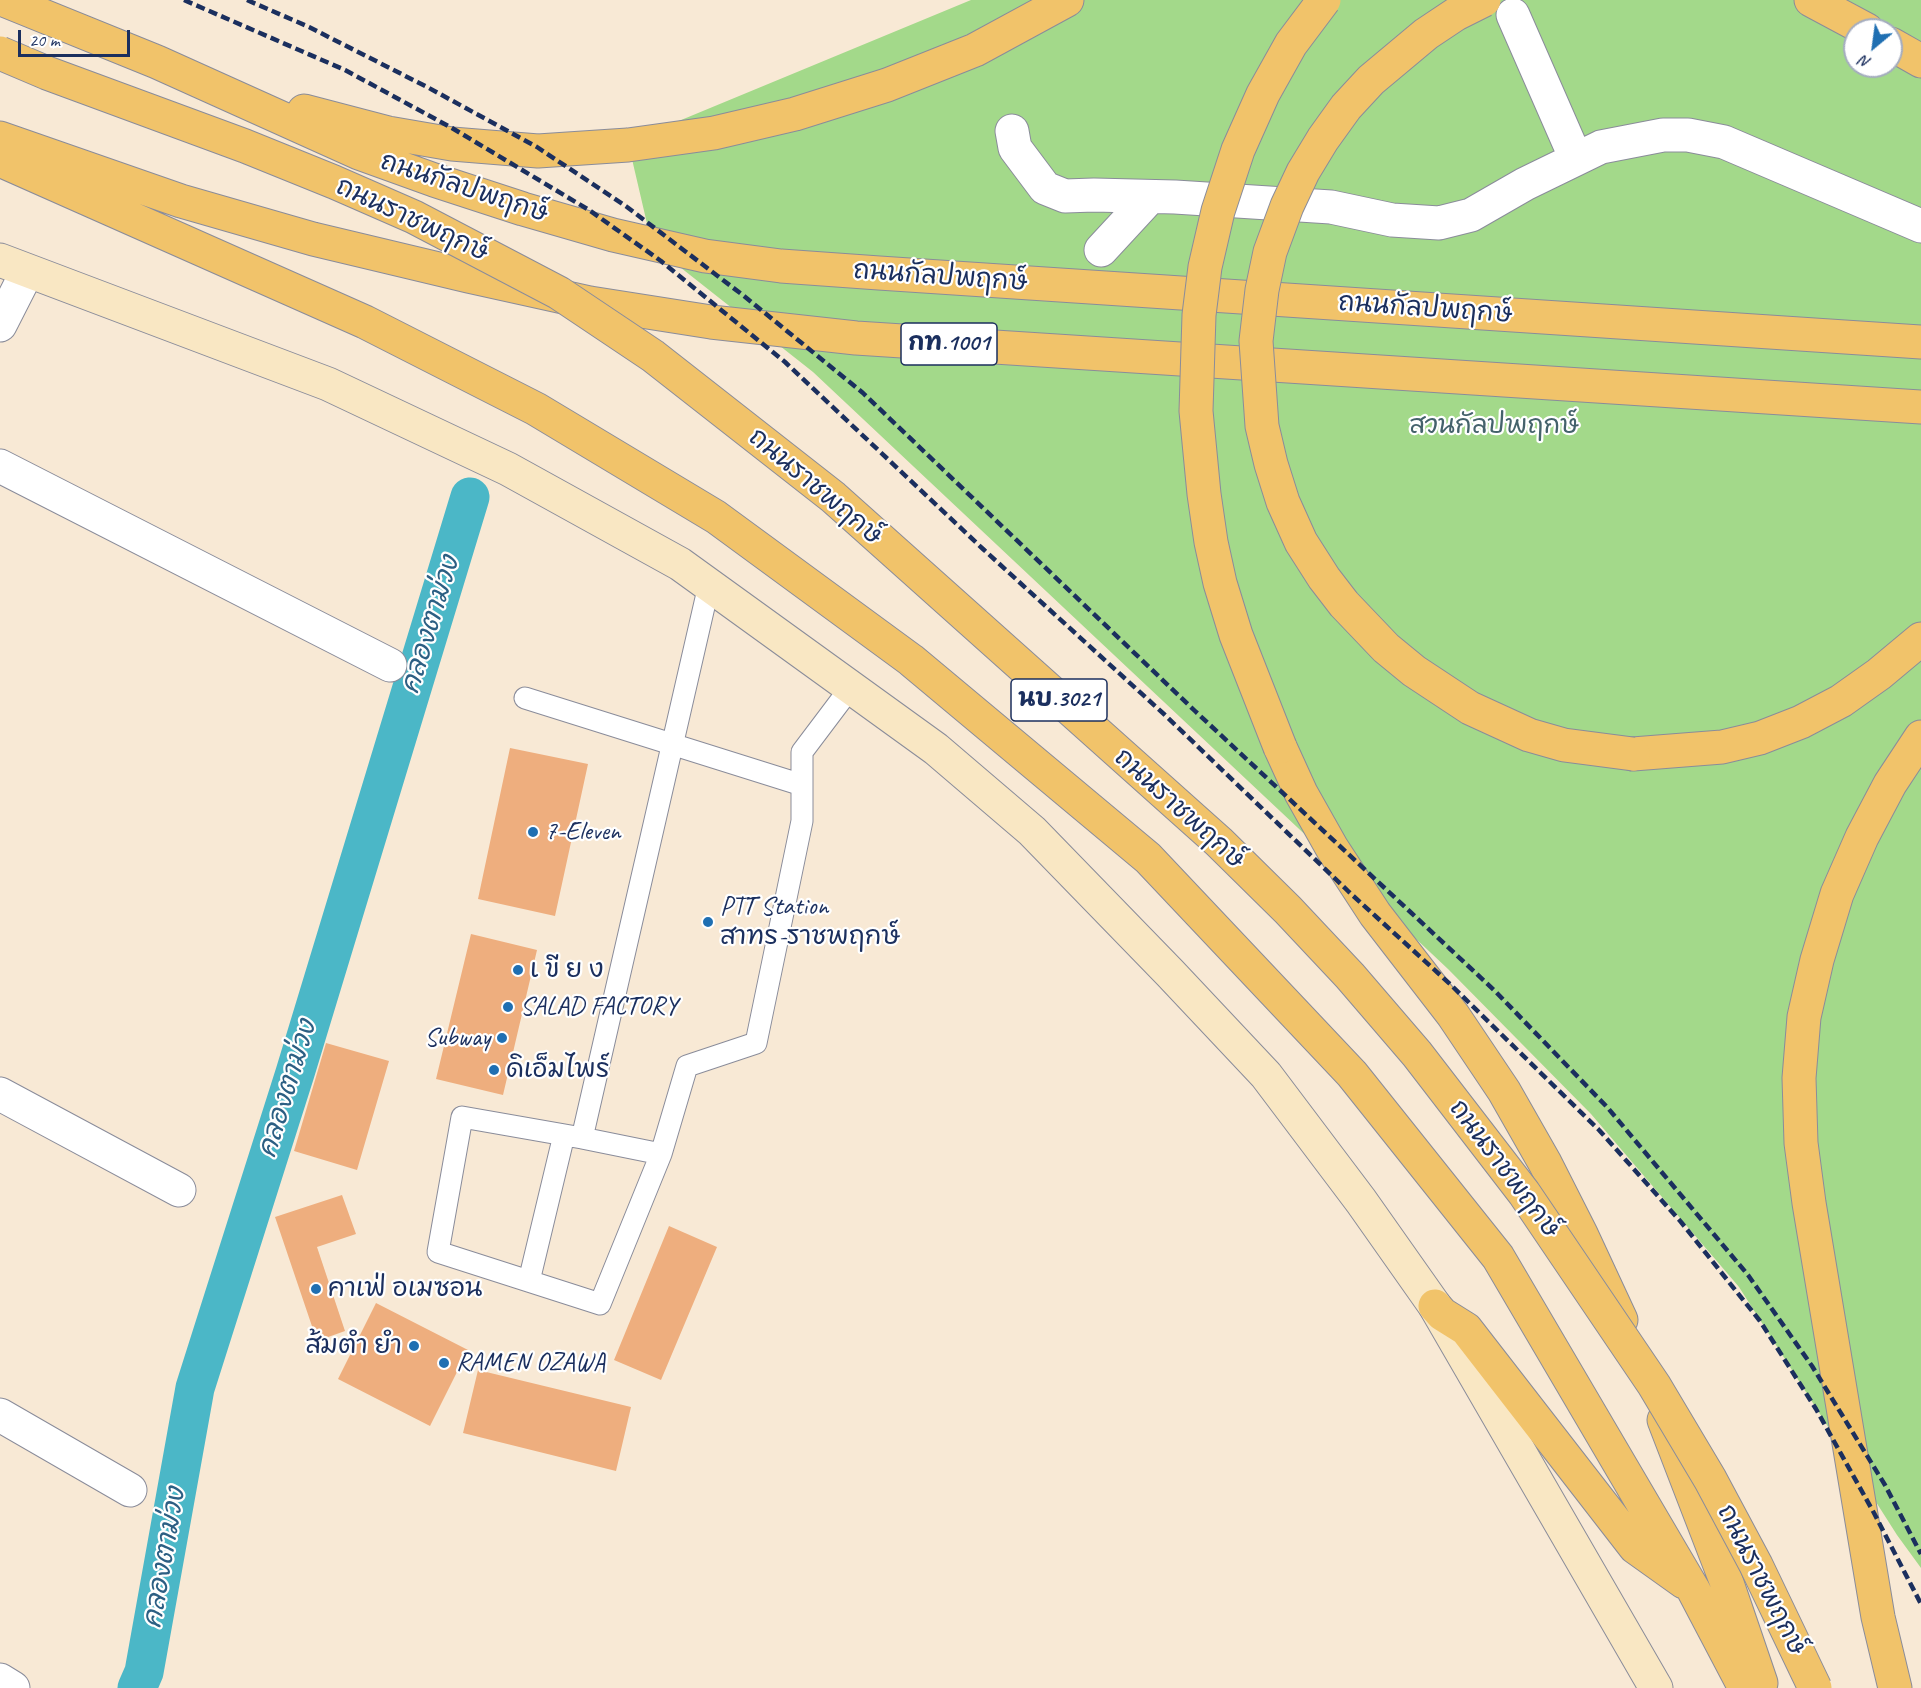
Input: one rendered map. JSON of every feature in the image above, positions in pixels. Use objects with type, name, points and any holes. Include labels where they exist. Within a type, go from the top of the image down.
[{"type":"main road","name":"ถนนกัลปพฤกษ์","points":[[4,0],[157,62],[359,153],[523,209],[613,235],[705,256],[781,266],[891,274],[1921,342]]},
{"type":"main road","points":[[1324,0],[1291,44],[1263,94],[1238,150],[1205,267],[1199,315],[1196,411],[1204,494],[1220,583],[1236,635],[1300,793],[1332,848],[1376,914],[1453,1015],[1503,1091],[1545,1162],[1617,1311],[1664,1421],[1728,1586],[1762,1688]]},
{"type":"main road","points":[[1484,0],[1456,14],[1426,34],[1371,80],[1346,107],[1303,172],[1287,206],[1274,243],[1262,290],[1256,341],[1262,426],[1283,502],[1301,542],[1324,578],[1344,604],[1386,648],[1414,671],[1470,708],[1529,735],[1564,745],[1633,754],[1722,747],[1760,738],[1801,722],[1850,694],[1879,674],[1921,639]]},
{"type":"main road","points":[[1811,0],[1845,18]]},
{"type":"main road","points":[[157,62],[314,114],[388,133],[452,144],[538,151],[628,146],[714,133],[795,114],[887,85],[975,50],[1062,1]]},
{"type":"main road","points":[[1903,51],[1921,62]]},
{"type":"main road","name":"ถนนราชพฤกษ์","points":[[0,53],[334,182],[414,217],[559,293],[653,356],[833,497],[1218,842],[1288,910],[1350,976],[1417,1054],[1524,1193],[1654,1385],[1710,1479],[1756,1565],[1815,1688]]},
{"type":"main road","name":"กท.1001","points":[[0,138],[181,201],[313,239],[590,303],[711,322],[856,338],[1921,407]]},
{"type":"main road","name":"นบ.3021","points":[[0,160],[365,322],[536,409],[706,511],[911,660],[1148,858],[1353,1074],[1498,1257],[1693,1588],[1745,1688]]},
{"type":"main road","points":[[14,266],[328,384],[508,469],[680,564],[936,749],[1032,831],[1266,1075],[1361,1201],[1435,1306],[1656,1688]]},
{"type":"main road","points":[[1895,1688],[1878,1617],[1809,1203],[1801,1143],[1799,1078],[1804,1017],[1817,960],[1837,894],[1862,837],[1890,784],[1921,737]]},
{"type":"main road","points":[[1435,1306],[1442,1314],[1466,1329],[1635,1547],[1693,1588]]},
{"type":"street","points":[[1513,15],[1576,159]]},
{"type":"street","points":[[1012,131],[1015,148],[1045,188],[1054,194],[1331,207],[1392,220],[1439,223],[1471,215],[1526,184],[1601,147],[1663,135],[1688,135],[1724,142],[1921,226]]},
{"type":"street","points":[[1101,250],[1150,197]]},
{"type":"street","points":[[0,325],[14,266]]},
{"type":"street","points":[[0,466],[390,665]]},
{"type":"street","points":[[0,1095],[179,1190]]},
{"type":"street","points":[[0,1415],[130,1490]]},
{"type":"street","points":[[0,1680],[14,1688]]},
{"type":"lane","points":[[529,1281],[573,1136],[673,745],[709,585]]},
{"type":"lane","points":[[661,1154],[462,1117],[438,1252],[600,1304],[661,1154],[687,1066],[756,1043],[802,821],[802,752],[851,687]]},
{"type":"lane","points":[[525,698],[802,785]]},
{"type":"green space","name":"สวนกัลปพฤกษ์","points":[[971,0],[1921,0],[1921,1568],[1897,1535],[1739,1287],[1591,1114],[1448,969],[813,372],[652,245],[628,142]]},
{"type":"building","name":"7-Eleven","points":[[510,748],[588,764],[555,916],[478,899]]},
{"type":"building","points":[[471,934],[537,950],[503,1095],[436,1079]]},
{"type":"building","points":[[326,1043],[389,1061],[357,1170],[294,1151]]},
{"type":"building","name":"คาเฟ่ อเมซอน","points":[[342,1195],[356,1234],[317,1247],[345,1331],[317,1341],[275,1217]]},
{"type":"building","points":[[669,1226],[717,1247],[661,1380],[614,1360]]},
{"type":"building","points":[[376,1303],[468,1350],[430,1426],[338,1379]]},
{"type":"building","points":[[478,1370],[631,1407],[616,1471],[463,1433]]},
{"type":"waterway","name":"คลองตาม่วง","points":[[137,1688],[144,1672],[195,1388],[295,1073],[470,497]]},
{"type":"railway","points":[[184,0],[345,70],[452,128],[589,210],[661,261],[785,362],[983,549],[1165,715],[1349,892],[1450,984],[1599,1130],[1681,1222],[1760,1321],[1816,1409],[1921,1604]]},
{"type":"railway","points":[[247,0],[309,27],[429,88],[537,147],[627,207],[744,296],[863,393],[1195,711],[1495,991],[1607,1107],[1748,1275],[1812,1366],[1885,1485],[1921,1554]]},
{"type":"place","name":"7-Eleven","points":[[533,832]]},
{"type":"place","name":"PTT Station สาทร-ราชพฤกษ์","points":[[708,922]]},
{"type":"place","name":"เ ขี ย ง","points":[[518,970]]},
{"type":"place","name":"SALAD FACTORY","points":[[508,1007]]},
{"type":"place","name":"Subway","points":[[502,1038]]},
{"type":"place","name":"ดิเอ็มไพร์","points":[[494,1070]]},
{"type":"place","name":"คาเฟ่ อเมซอน","points":[[316,1289]]},
{"type":"place","name":"ส้มตำ ยำ","points":[[414,1346]]},
{"type":"place","name":"RAMEN OZAWA","points":[[444,1363]]}]
